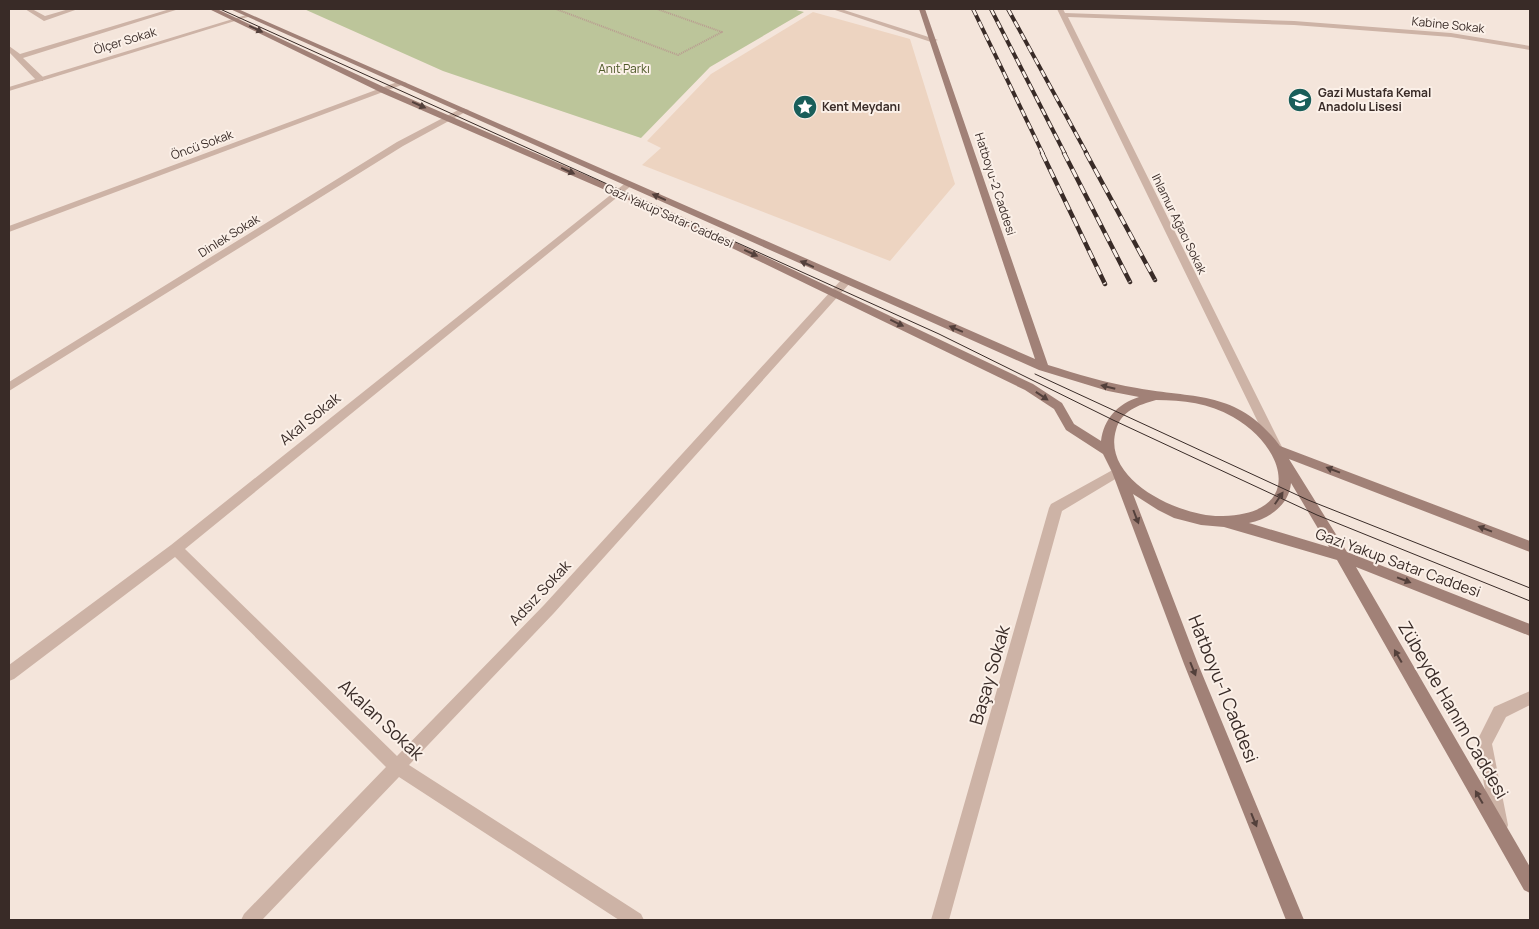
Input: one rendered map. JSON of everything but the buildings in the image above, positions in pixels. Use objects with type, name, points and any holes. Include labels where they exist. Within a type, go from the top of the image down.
[{"type":"main road","name":"Gazi Yakup Satar Caddesi","points":[[212,9],[386,91],[617,192],[835,292],[1029,387],[1058,406],[1070,427],[1108,451]]},
{"type":"main road","name":"Gazi Yakup Satar Caddesi","points":[[233,9],[1043,367],[1108,387],[1156,396]]},
{"type":"main road","name":"Hatboyu-2 Caddesi","points":[[922,9],[1043,367]]},
{"type":"main road","points":[[1156,396],[1182,396],[1210,402],[1228,410],[1260,430],[1277,449],[1286,470],[1285,489],[1273,507],[1252,518],[1225,522],[1194,519],[1163,508],[1137,492],[1118,472],[1108,451],[1107,431],[1116,415],[1133,403],[1156,396]]},
{"type":"main road","points":[[1277,449],[1530,547]]},
{"type":"main road","name":"Zübeyde Hanım Caddesi","points":[[1277,449],[1342,556],[1530,884]]},
{"type":"main road","name":"Hatboyu-1 Caddesi","points":[[1118,472],[1191,664],[1295,920]]},
{"type":"main road","name":"Gazi Yakup Satar Caddesi","points":[[1225,522],[1342,556],[1530,630]]},
{"type":"street","points":[[28,9],[44,19],[75,9]]},
{"type":"street","points":[[19,57],[176,9]]},
{"type":"street","points":[[835,9],[934,40]]},
{"type":"street","name":"Kabine Sokak","points":[[1062,12],[1294,24],[1452,35],[1530,48]]},
{"type":"street","name":"Ihlamur Ağacı Sokak","points":[[1062,12],[1277,449]]},
{"type":"street","name":"Ölçer Sokak","points":[[9,89],[248,16]]},
{"type":"street","points":[[9,48],[40,80]]},
{"type":"street","name":"Öncü Sokak","points":[[9,229],[386,91],[403,83]]},
{"type":"street","name":"Dinlek Sokak","points":[[9,387],[400,144],[464,110]]},
{"type":"street","name":"Akal Sokak","points":[[9,674],[176,549],[628,184]]},
{"type":"street","name":"Adsız Sokak","points":[[250,920],[549,609],[846,281]]},
{"type":"street","name":"Başay Sokak","points":[[940,920],[1056,508],[1118,472]]},
{"type":"street","name":"Akalan Sokak","points":[[176,549],[396,766],[635,920]]},
{"type":"street","points":[[1502,838],[1484,743],[1500,712],[1530,698]]},
{"type":"path","points":[[556,9],[678,55],[722,32],[657,9]]},
{"type":"green space","name":"Anıt Parkı","points":[[304,9],[792,9],[804,12],[710,67],[641,138],[443,71]]},
{"type":"shaded area","name":"Kent Meydanı","points":[[813,12],[910,39],[955,184],[890,261],[642,165],[661,148],[647,141],[711,74]]},
{"type":"tram line","points":[[220,9],[939,334],[1113,420],[1317,515],[1530,601]]},
{"type":"tram line","points":[[1035,374],[1308,500],[1530,588]]},
{"type":"railway","points":[[973,9],[1043,154]]},
{"type":"railway","points":[[991,9],[1065,154]]},
{"type":"railway","points":[[1008,9],[1087,154]]},
{"type":"railway","points":[[1042,153],[1105,284]]},
{"type":"railway","points":[[1064,153],[1130,282]]},
{"type":"railway","points":[[1086,153],[1155,280]]},
{"type":"place","name":"Gazi Mustafa Kemal Anadolu Lisesi","points":[[1300,100]]},
{"type":"place","name":"Kent Meydanı","points":[[805,107]]}]
